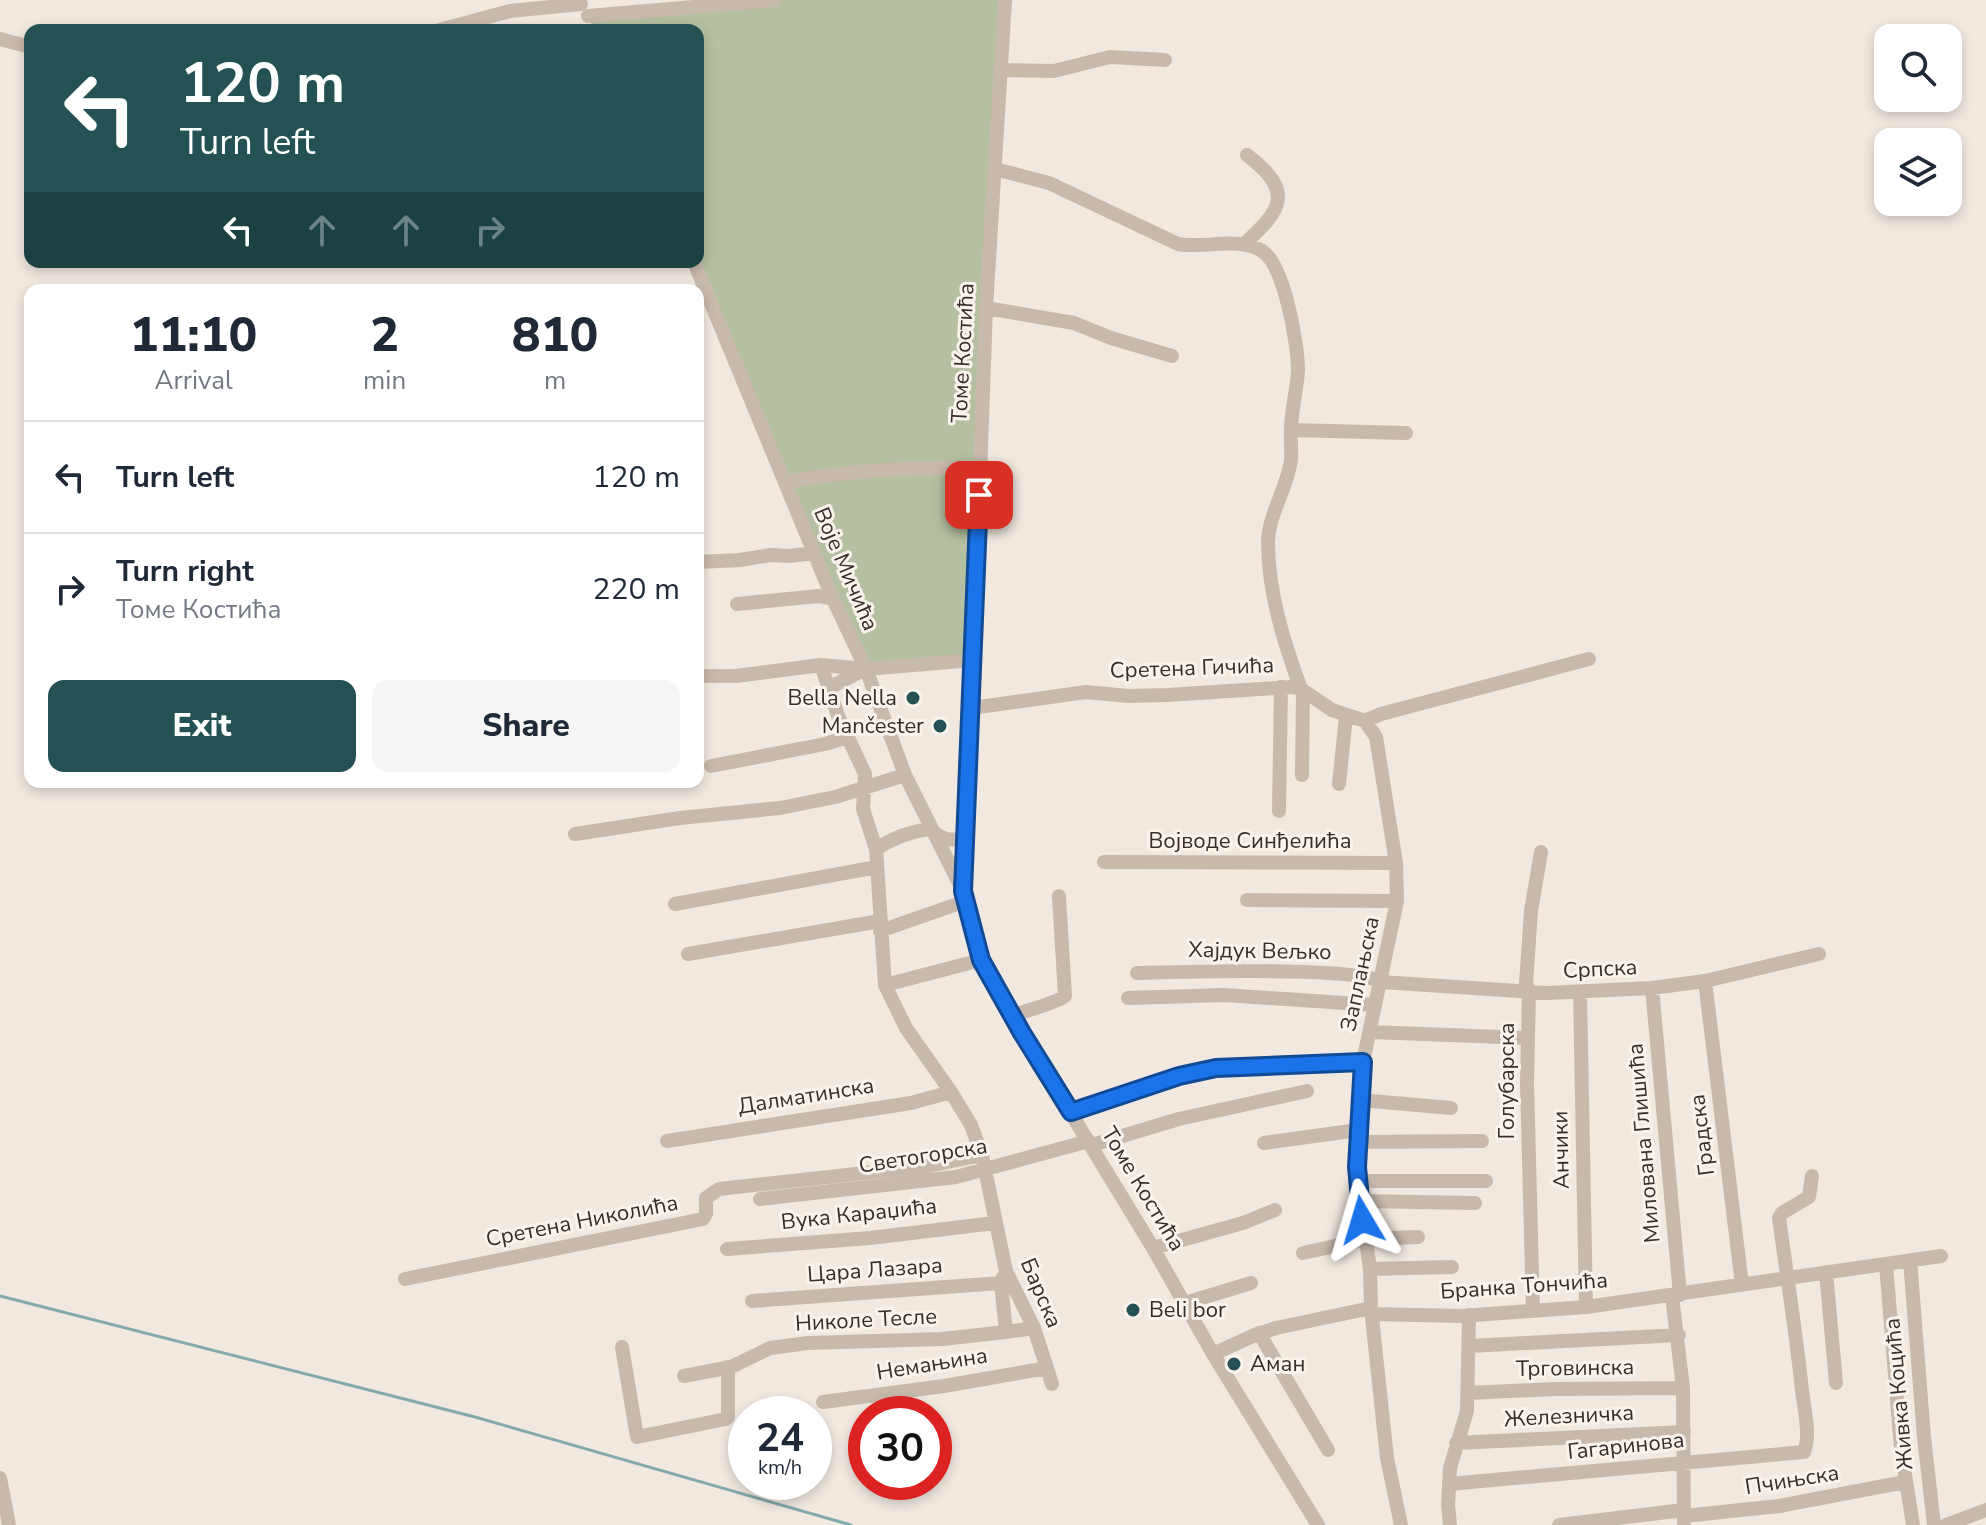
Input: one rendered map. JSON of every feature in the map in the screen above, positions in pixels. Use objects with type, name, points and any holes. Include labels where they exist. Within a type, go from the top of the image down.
[{"type":"street","points":[[461,24],[510,11],[585,12],[775,0]]},
{"type":"street","name":"Томе Костића","points":[[1005,0],[986,308],[965,896],[981,960],[1012,1016],[1318,1525]]},
{"type":"street","points":[[0,39],[24,45]]},
{"type":"street","points":[[1002,70],[1054,71],[1110,57],[1165,60]]},
{"type":"street","points":[[1247,155],[1269,173],[1278,190],[1278,202],[1269,221],[1268,232],[1298,367],[1291,462],[1272,517],[1268,544],[1281,630],[1302,691],[1302,775]]},
{"type":"street","points":[[995,169],[1049,183],[1178,244],[1244,244],[1264,252],[1274,263]]},
{"type":"street","points":[[1244,244],[1269,221]]},
{"type":"street","name":"Воје Мичића","points":[[704,286],[833,599],[866,669],[905,775],[965,896]]},
{"type":"street","points":[[986,308],[1074,323],[1111,338],[1172,356]]},
{"type":"street","points":[[1291,430],[1406,433]]},
{"type":"street","points":[[786,482],[892,468],[980,468]]},
{"type":"street","points":[[704,562],[814,553]]},
{"type":"street","points":[[737,604],[819,596],[833,599]]},
{"type":"street","points":[[1365,721],[1381,714],[1589,659]]},
{"type":"street","points":[[704,676],[736,676],[821,665],[866,669],[974,660]]},
{"type":"street","points":[[821,665],[865,774],[863,809],[876,849],[885,985],[906,1028],[971,1125],[986,1171]]},
{"type":"street","points":[[829,688],[866,669]]},
{"type":"street","points":[[1279,811],[1281,687]]},
{"type":"street","name":"Сретена Гичића","points":[[972,708],[1086,692],[1128,696],[1167,695],[1281,687],[1302,691],[1346,716],[1365,721]]},
{"type":"street","points":[[1339,784],[1346,716]]},
{"type":"street","name":"Заплањска","points":[[1365,721],[1376,737],[1396,863],[1397,901],[1363,1062],[1358,1181],[1370,1269],[1371,1311],[1387,1458],[1401,1525]]},
{"type":"street","points":[[711,766],[848,737]]},
{"type":"street","points":[[575,834],[680,818],[780,808],[835,797],[905,775]]},
{"type":"street","points":[[876,849],[892,839],[930,829],[940,838],[950,841],[967,837]]},
{"type":"street","name":"Голубарска","points":[[1533,1311],[1529,991],[1526,983],[1531,911],[1541,852]]},
{"type":"street","name":"Војводе Синђелића","points":[[1104,862],[1396,863]]},
{"type":"street","points":[[675,904],[877,867]]},
{"type":"street","points":[[688,954],[880,926],[965,896]]},
{"type":"street","points":[[1012,1016],[1040,1004],[1059,1001],[1065,996],[1059,896]]},
{"type":"street","points":[[1247,900],[1397,901]]},
{"type":"street","name":"Српска","points":[[1381,982],[1529,991],[1652,988],[1705,981],[1819,954]]},
{"type":"street","points":[[885,985],[981,960]]},
{"type":"street","name":"Хајдук Вељко","points":[[1137,973],[1308,973],[1365,977],[1381,982]]},
{"type":"street","name":"Градска","points":[[1705,981],[1742,1285]]},
{"type":"street","name":"Милована Глишића","points":[[1652,988],[1683,1388],[1684,1517]]},
{"type":"street","name":"Анчики","points":[[1580,992],[1586,1307]]},
{"type":"street","points":[[1128,998],[1209,995],[1375,1005]]},
{"type":"street","points":[[1371,1032],[1528,1038]]},
{"type":"street","points":[[1071,1112],[1179,1076],[1216,1068],[1363,1062]]},
{"type":"street","name":"Светогорска","points":[[760,1199],[914,1183],[986,1171],[1179,1119],[1307,1091]]},
{"type":"street","name":"Далматинска","points":[[667,1141],[911,1103],[951,1092]]},
{"type":"street","points":[[1360,1100],[1451,1108]]},
{"type":"street","points":[[1264,1143],[1358,1136],[1482,1141]]},
{"type":"street","name":"Сретена Николића","points":[[405,1279],[703,1219],[706,1198],[719,1189],[939,1164],[982,1155]]},
{"type":"street","name":"Барска","points":[[986,1171],[1004,1277],[1034,1328],[1052,1384]]},
{"type":"street","points":[[1787,1277],[1779,1218],[1809,1197],[1812,1176]]},
{"type":"street","points":[[1358,1181],[1486,1181]]},
{"type":"street","points":[[1359,1201],[1475,1203]]},
{"type":"street","points":[[1153,1248],[1243,1223],[1275,1210]]},
{"type":"street","name":"Вука Караџића","points":[[727,1249],[870,1238],[995,1223]]},
{"type":"street","points":[[1303,1253],[1366,1239],[1418,1237]]},
{"type":"street","name":"Бранка Тончића","points":[[1213,1354],[1259,1333],[1371,1311],[1469,1315],[1586,1307],[1941,1256]]},
{"type":"street","name":"Живка Коцића","points":[[1910,1260],[1934,1525]]},
{"type":"street","points":[[1886,1264],[1905,1482],[1913,1525]]},
{"type":"street","points":[[1370,1269],[1452,1267]]},
{"type":"street","points":[[1826,1272],[1836,1383]]},
{"type":"street","points":[[1004,1277],[1006,1332]]},
{"type":"street","name":"Цара Лазара","points":[[752,1301],[1004,1277]]},
{"type":"street","name":"Гагаринова","points":[[1449,1484],[1788,1454],[1806,1449],[1787,1277]]},
{"type":"street","points":[[1185,1303],[1251,1283]]},
{"type":"street","points":[[1450,1525],[1449,1484],[1456,1443],[1467,1411],[1469,1315]]},
{"type":"street","name":"Николе Тесле","points":[[684,1376],[728,1367],[770,1348],[808,1343],[942,1339],[1034,1328]]},
{"type":"street","points":[[1259,1333],[1328,1450]]},
{"type":"street","points":[[1469,1346],[1679,1335]]},
{"type":"street","points":[[622,1347],[637,1437],[726,1419],[728,1367]]},
{"type":"street","name":"Немањина","points":[[832,1401],[1047,1368]]},
{"type":"street","name":"Трговинска","points":[[1468,1393],[1683,1388]]},
{"type":"street","name":"Железничка","points":[[1456,1443],[1684,1432]]},
{"type":"street","points":[[0,1478],[9,1525]]},
{"type":"street","name":"Пчињска","points":[[1559,1525],[1684,1517],[1779,1506],[1905,1482]]},
{"type":"street","points":[[1946,1525],[1986,1510]]},
{"type":"green space","points":[[771,0],[1005,0],[974,660],[866,669],[700,268],[704,268],[704,24],[591,24],[588,16]]},
{"type":"waterway","points":[[0,1296],[475,1417],[851,1525]]},
{"type":"place","name":"Bella Nella","points":[[913,698]]},
{"type":"place","name":"Mančester","points":[[940,726]]},
{"type":"place","name":"Beli bor","points":[[1133,1310]]},
{"type":"place","name":"Аман","points":[[1234,1364]]},
{"type":"route","points":[[979,495],[963,891],[981,960],[1071,1112],[1179,1076],[1216,1068],[1276,1063],[1363,1062],[1357,1167],[1362,1220]]}]
